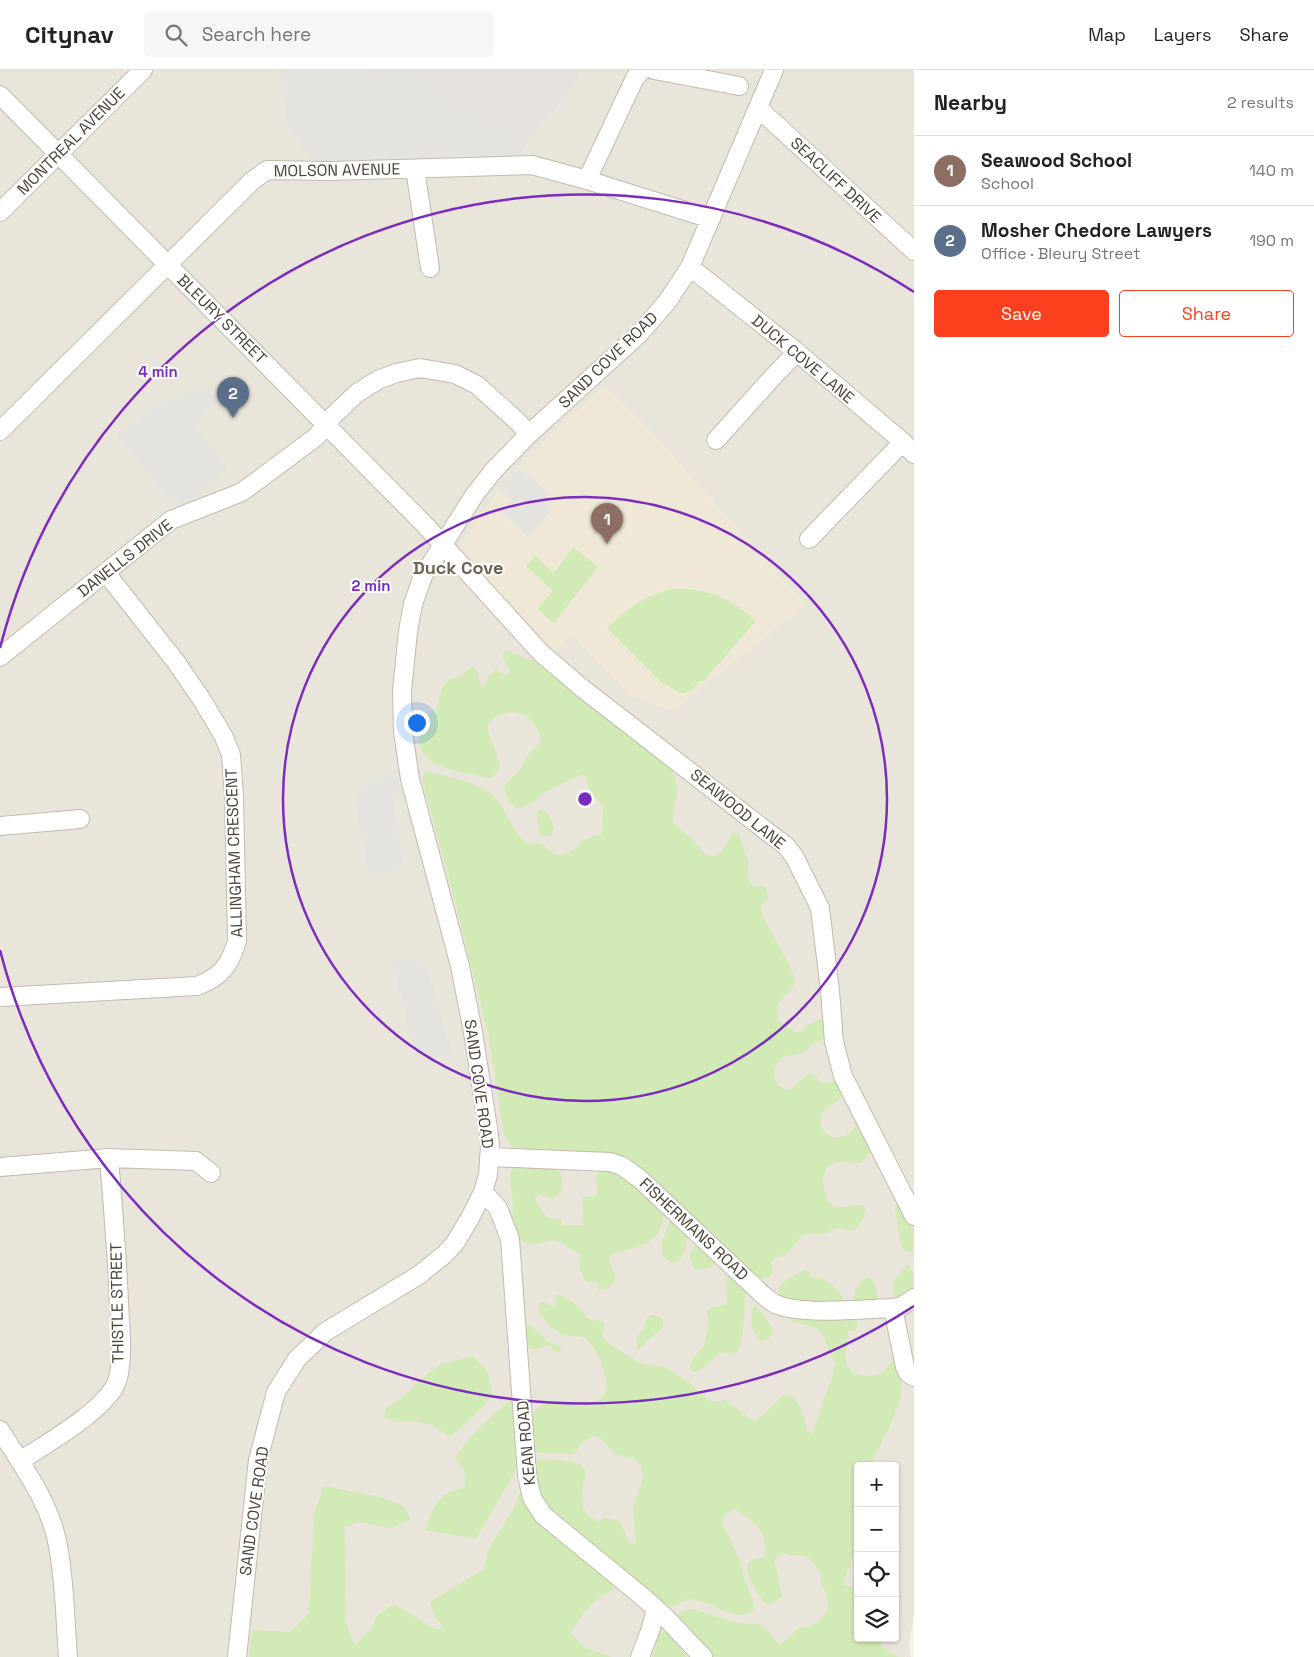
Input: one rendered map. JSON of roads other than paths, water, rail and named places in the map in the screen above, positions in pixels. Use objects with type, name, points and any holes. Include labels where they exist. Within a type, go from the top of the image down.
[{"type":"street","name":"MONTREAL AVENUE","points":[[0,212],[143,70]]},
{"type":"street","points":[[587,180],[635,78],[642,70]]},
{"type":"street","points":[[654,70],[739,86]]},
{"type":"street","name":"SAND COVE ROAD","points":[[237,1657],[258,1460],[276,1392],[297,1359],[325,1332],[419,1275],[445,1254],[463,1231],[483,1192],[488,1175],[487,1126],[465,989],[407,763],[403,732],[404,660],[413,604],[422,576],[494,470],[529,434],[638,335],[667,302],[690,267],[774,70]]},
{"type":"street","name":"BLEURY STREET","points":[[0,95],[326,424],[443,545]]},
{"type":"street","name":"SEACLIFF DRIVE","points":[[758,108],[914,251]]},
{"type":"street","name":"MOLSON AVENUE","points":[[0,431],[252,181],[268,170],[320,172],[532,165],[587,180],[711,219]]},
{"type":"street","points":[[415,169],[430,268]]},
{"type":"street","name":"DUCK COVE LANE","points":[[690,267],[797,352],[908,448]]},
{"type":"street","points":[[716,440],[797,352]]},
{"type":"street","name":"DANELLS DRIVE","points":[[0,657],[171,520],[242,492],[316,438],[326,424],[357,393],[378,380],[396,373],[420,368],[455,374],[477,384],[529,434]]},
{"type":"street","points":[[809,539],[908,448]]},
{"type":"street","name":"SEAWOOD LANE","points":[[443,545],[540,653],[582,688],[786,846],[794,856],[820,908],[834,1042],[843,1076],[914,1216]]},
{"type":"street","name":"ALLINGHAM CRESCENT","points":[[0,997],[197,986],[210,982],[220,974],[232,959],[237,941],[234,796],[231,755],[224,736],[202,700],[176,662],[106,572]]},
{"type":"street","points":[[0,826],[80,819]]},
{"type":"street","name":"FISHERMANS ROAD","points":[[489,1157],[600,1161],[617,1164],[628,1169],[640,1179],[775,1304],[811,1310],[893,1308]]},
{"type":"street","points":[[0,1167],[109,1158],[196,1161],[211,1173]]},
{"type":"street","name":"THISTLE STREET","points":[[20,1461],[97,1408],[115,1385],[121,1362],[116,1242],[109,1158]]},
{"type":"street","name":"KEAN ROAD","points":[[483,1192],[498,1208],[510,1239],[526,1474],[532,1498],[538,1510],[548,1520],[633,1588],[703,1657]]},
{"type":"street","points":[[914,1298],[902,1306],[893,1308],[905,1366],[908,1373],[914,1377]]},
{"type":"street","points":[[0,1430],[43,1502],[58,1544],[68,1657]]},
{"type":"street","points":[[640,1657],[656,1609]]},
{"type":"place","name":"Mosher Chedore Lawyers","points":[[233,418]]},
{"type":"place","name":"Seawood School","points":[[607,544]]},
{"type":"district","name":"Duck Cove","points":[[458,567]]}]
